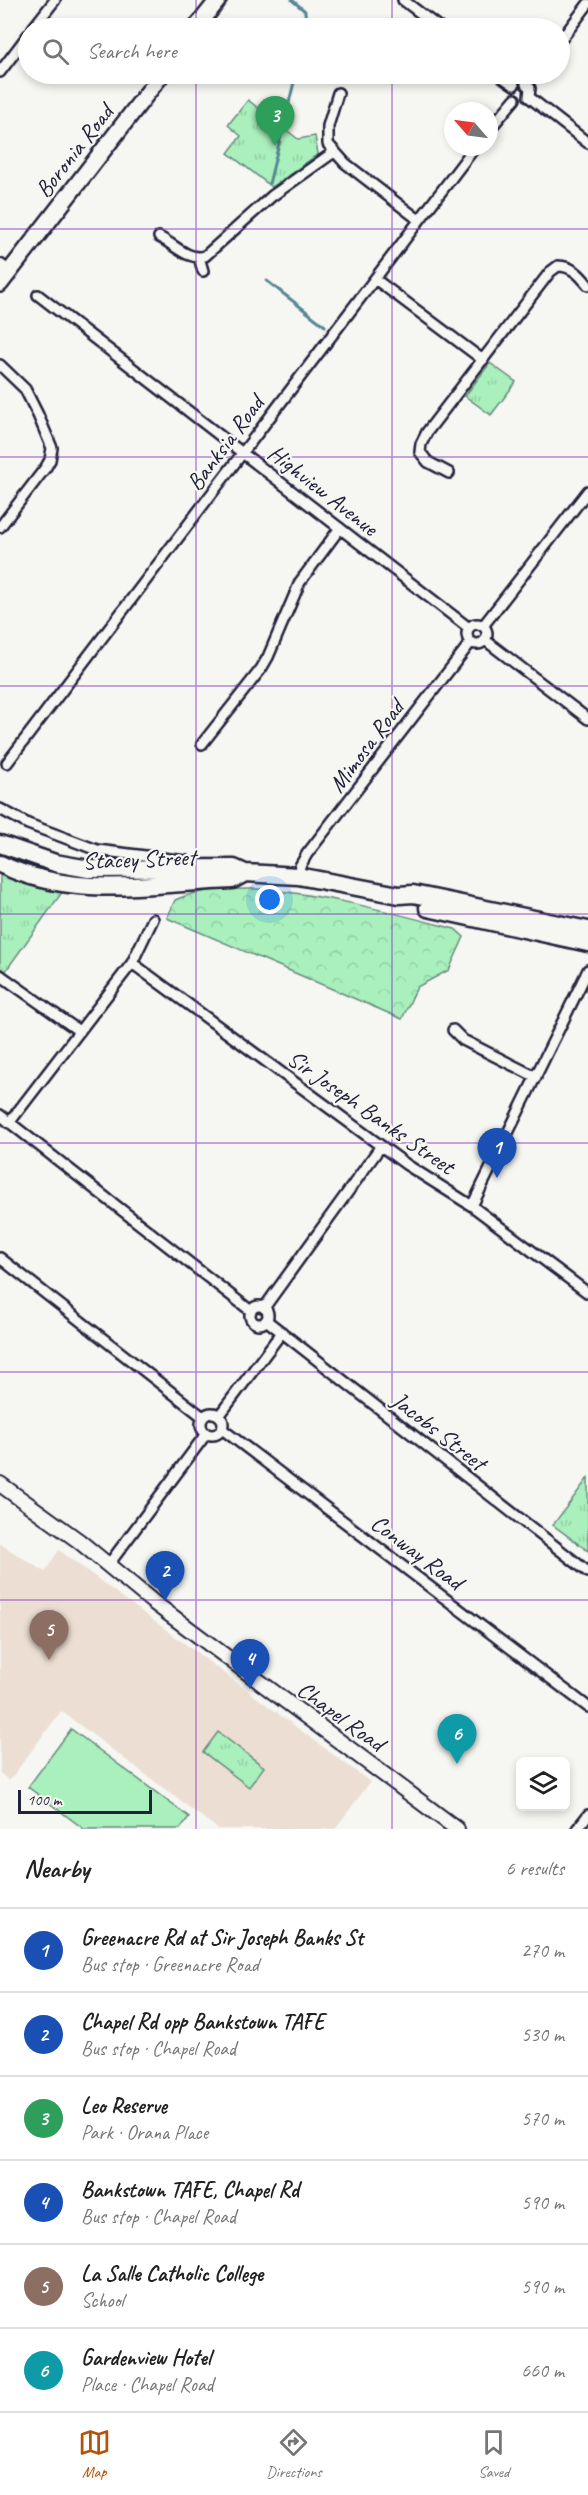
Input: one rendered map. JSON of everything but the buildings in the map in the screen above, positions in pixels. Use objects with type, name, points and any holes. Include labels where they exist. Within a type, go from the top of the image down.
[{"type":"highway","name":"Stacey Street","points":[[0,844],[55,863],[89,869],[234,868],[245,873],[298,876],[399,895],[413,894],[588,930]]},
{"type":"highway","name":"Stacey Street","points":[[0,864],[71,885],[102,888],[232,880],[245,873]]},
{"type":"highway","name":"Stacey Street","points":[[399,895],[410,903],[454,915],[588,943]]},
{"type":"main road","points":[[204,18],[218,0]]},
{"type":"main road","name":"Boronia Road","points":[[0,284],[5,267],[154,84]]},
{"type":"main road","name":"Chapel Road","points":[[0,1485],[109,1564],[153,1602],[457,1829]]},
{"type":"street","points":[[41,18],[55,0]]},
{"type":"street","points":[[403,0],[427,18]]},
{"type":"street","points":[[570,28],[588,4]]},
{"type":"street","points":[[0,72],[18,48]]},
{"type":"street","points":[[518,84],[514,86],[512,94],[515,99],[524,101],[529,98],[531,92],[526,84]]},
{"type":"street","points":[[338,93],[326,136],[328,144],[345,163],[419,220]]},
{"type":"street","points":[[529,98],[588,143]]},
{"type":"street","points":[[498,119],[515,99]]},
{"type":"street","points":[[159,237],[188,255],[199,257],[213,249],[272,196],[334,152]]},
{"type":"street","name":"Banksia Road","points":[[6,763],[468,156]]},
{"type":"street","points":[[199,257],[203,271]]},
{"type":"street","points":[[449,473],[428,462],[416,447],[427,432],[557,263],[572,268],[588,285]]},
{"type":"street","points":[[375,279],[483,360]]},
{"type":"street","name":"Highview Avenue","points":[[38,295],[469,628]]},
{"type":"street","points":[[0,365],[25,389],[52,448],[46,467],[0,527]]},
{"type":"street","points":[[483,626],[588,491]]},
{"type":"street","points":[[202,744],[265,663],[300,582],[340,528]]},
{"type":"street","points":[[476,624],[483,626],[487,633],[485,640],[478,644],[471,642],[467,637],[469,628],[476,624]]},
{"type":"street","points":[[485,640],[588,719]]},
{"type":"street","name":"Mimosa Road","points":[[298,876],[300,866],[308,854],[471,642]]},
{"type":"street","name":"Stacey Street","points":[[0,809],[28,824],[97,850],[144,858],[198,862],[226,868]]},
{"type":"street","points":[[9,1123],[132,963],[153,919]]},
{"type":"street","name":"Sir Joseph Banks Street","points":[[132,963],[381,1146],[472,1206],[588,1293]]},
{"type":"street","points":[[472,1206],[588,970]]},
{"type":"street","points":[[0,975],[79,1031]]},
{"type":"street","points":[[453,1030],[462,1040],[536,1077]]},
{"type":"street","points":[[0,1116],[251,1311],[253,1321],[259,1323],[266,1320],[267,1315],[264,1308]]},
{"type":"street","points":[[264,1308],[381,1146]]},
{"type":"street","points":[[0,1258],[203,1418]]},
{"type":"street","points":[[251,1311],[257,1306],[264,1308]]},
{"type":"street","name":"Jacobs Street","points":[[266,1320],[588,1572]]},
{"type":"street","points":[[219,1416],[282,1332]]},
{"type":"street","points":[[212,1413],[219,1416],[223,1422],[222,1429],[217,1434],[206,1434],[201,1424],[203,1418],[212,1413]]},
{"type":"street","name":"Conway Road","points":[[222,1429],[588,1707]]},
{"type":"street","points":[[109,1564],[206,1434]]},
{"type":"street","points":[[578,1829],[588,1815]]},
{"type":"shaded area","points":[[0,1544],[45,1572],[59,1550],[370,1782],[335,1829],[218,1829],[61,1711],[9,1781],[0,1773]]},
{"type":"green space","points":[[248,100],[298,139],[315,136],[318,154],[272,187],[228,153],[241,136],[228,125]]},
{"type":"green space","points":[[490,363],[516,382],[491,415],[465,396]]},
{"type":"green space","points":[[0,869],[33,883],[63,891],[5,972],[0,968]]},
{"type":"green space","points":[[260,889],[310,895],[383,910],[455,929],[464,937],[449,970],[417,987],[402,1019],[167,918],[175,900],[185,896],[217,890]]},
{"type":"green space","points":[[588,1478],[588,1551],[553,1525]]},
{"type":"green space","points":[[71,1729],[189,1817],[180,1829],[84,1829],[28,1787]]},
{"type":"green space","points":[[218,1732],[264,1767],[249,1787],[203,1752]]},
{"type":"waterway","points":[[292,0],[305,11],[305,18]]},
{"type":"waterway","points":[[269,184],[294,84]]},
{"type":"waterway","points":[[267,281],[325,326]]},
{"type":"place","name":"Leo Reserve","points":[[275,146]]},
{"type":"place","name":"Greenacre Rd at Sir Joseph Banks St","points":[[497,1178]]},
{"type":"place","name":"Chapel Rd opp Bankstown TAFE","points":[[165,1601]]},
{"type":"place","name":"La Salle Catholic College","points":[[49,1660]]},
{"type":"place","name":"Bankstown TAFE, Chapel Rd","points":[[250,1689]]},
{"type":"place","name":"Gardenview Hotel","points":[[457,1764]]}]
